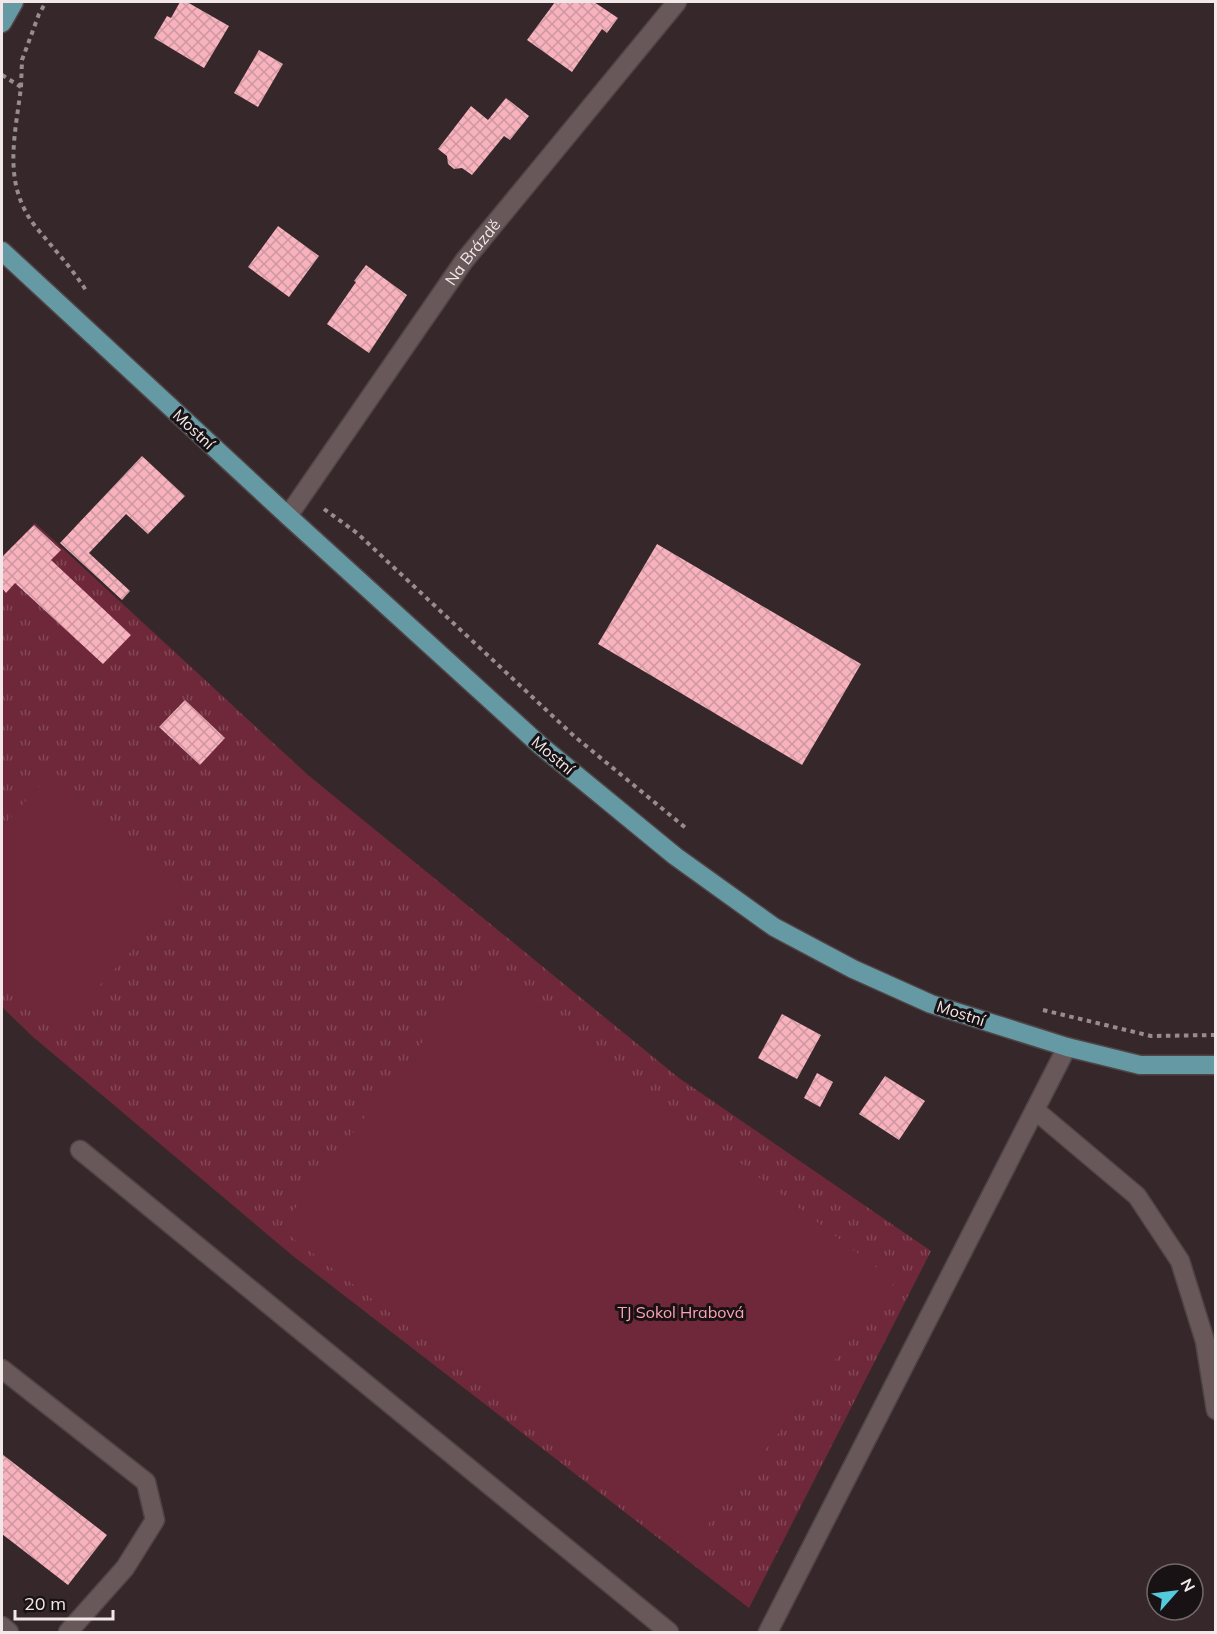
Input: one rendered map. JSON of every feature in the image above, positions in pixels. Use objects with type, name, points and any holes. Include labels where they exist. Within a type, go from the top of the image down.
[{"type":"main road","points":[[2,23],[14,2]]},
{"type":"main road","name":"Mostní","points":[[2,250],[288,516],[541,746],[675,856],[774,927],[853,969],[931,1004],[1067,1047],[1140,1065],[1215,1065]]},
{"type":"street","name":"Na Brázdě","points":[[288,516],[464,261],[677,2]]},
{"type":"street","points":[[768,1632],[1067,1047]]},
{"type":"street","points":[[1035,1110],[1137,1196],[1180,1261],[1205,1341],[1215,1410]]},
{"type":"street","points":[[80,1150],[669,1632]]},
{"type":"street","points":[[2,1370],[146,1482],[155,1520],[125,1568],[68,1632]]},
{"type":"street","points":[[2,1626],[9,1632]]},
{"type":"path","points":[[46,2],[39,14],[22,60],[21,87],[12,151],[15,185],[34,225],[76,275],[91,300]]},
{"type":"path","points":[[2,75],[21,87]]},
{"type":"path","points":[[303,493],[357,533],[574,736],[694,835]]},
{"type":"path","points":[[1036,1008],[1150,1036],[1215,1035]]},
{"type":"green space","name":"TJ Sokol Hrabová","points":[[35,523],[308,775],[679,1078],[931,1251],[749,1608],[293,1256],[32,1036],[2,1007],[2,557]]},
{"type":"green space","points":[[53,771],[186,891],[57,1032],[2,980],[2,827]]},
{"type":"green space","points":[[482,964],[895,1282],[692,1545],[280,1228]]},
{"type":"building","points":[[180,2],[187,2],[229,26],[204,68],[154,38],[167,16],[171,18]]},
{"type":"building","points":[[555,2],[594,2],[618,18],[607,33],[602,29],[572,72],[527,40]]},
{"type":"building","points":[[259,50],[283,64],[258,107],[234,93]]},
{"type":"building","points":[[506,98],[529,116],[510,140],[504,136],[472,175],[462,168],[454,169],[448,164],[447,156],[438,149],[471,106],[488,120]]},
{"type":"building","points":[[278,226],[319,256],[289,297],[248,267]]},
{"type":"building","points":[[366,265],[407,295],[369,353],[327,324]]},
{"type":"building","points":[[142,456],[185,496],[148,534],[126,514],[89,553],[130,591],[122,600],[60,543]]},
{"type":"building","points":[[34,525],[61,550],[51,560],[131,635],[103,664],[15,583],[6,593],[2,588],[2,557]]},
{"type":"building","points":[[657,544],[861,664],[802,765],[598,644]]},
{"type":"building","points":[[185,700],[225,738],[200,765],[159,727]]},
{"type":"building","points":[[782,1014],[821,1035],[797,1079],[758,1058]]},
{"type":"building","points":[[817,1073],[833,1082],[820,1107],[804,1098]]},
{"type":"building","points":[[885,1076],[925,1101],[899,1140],[859,1114]]},
{"type":"building","points":[[2,1454],[107,1535],[68,1585],[2,1534]]}]
